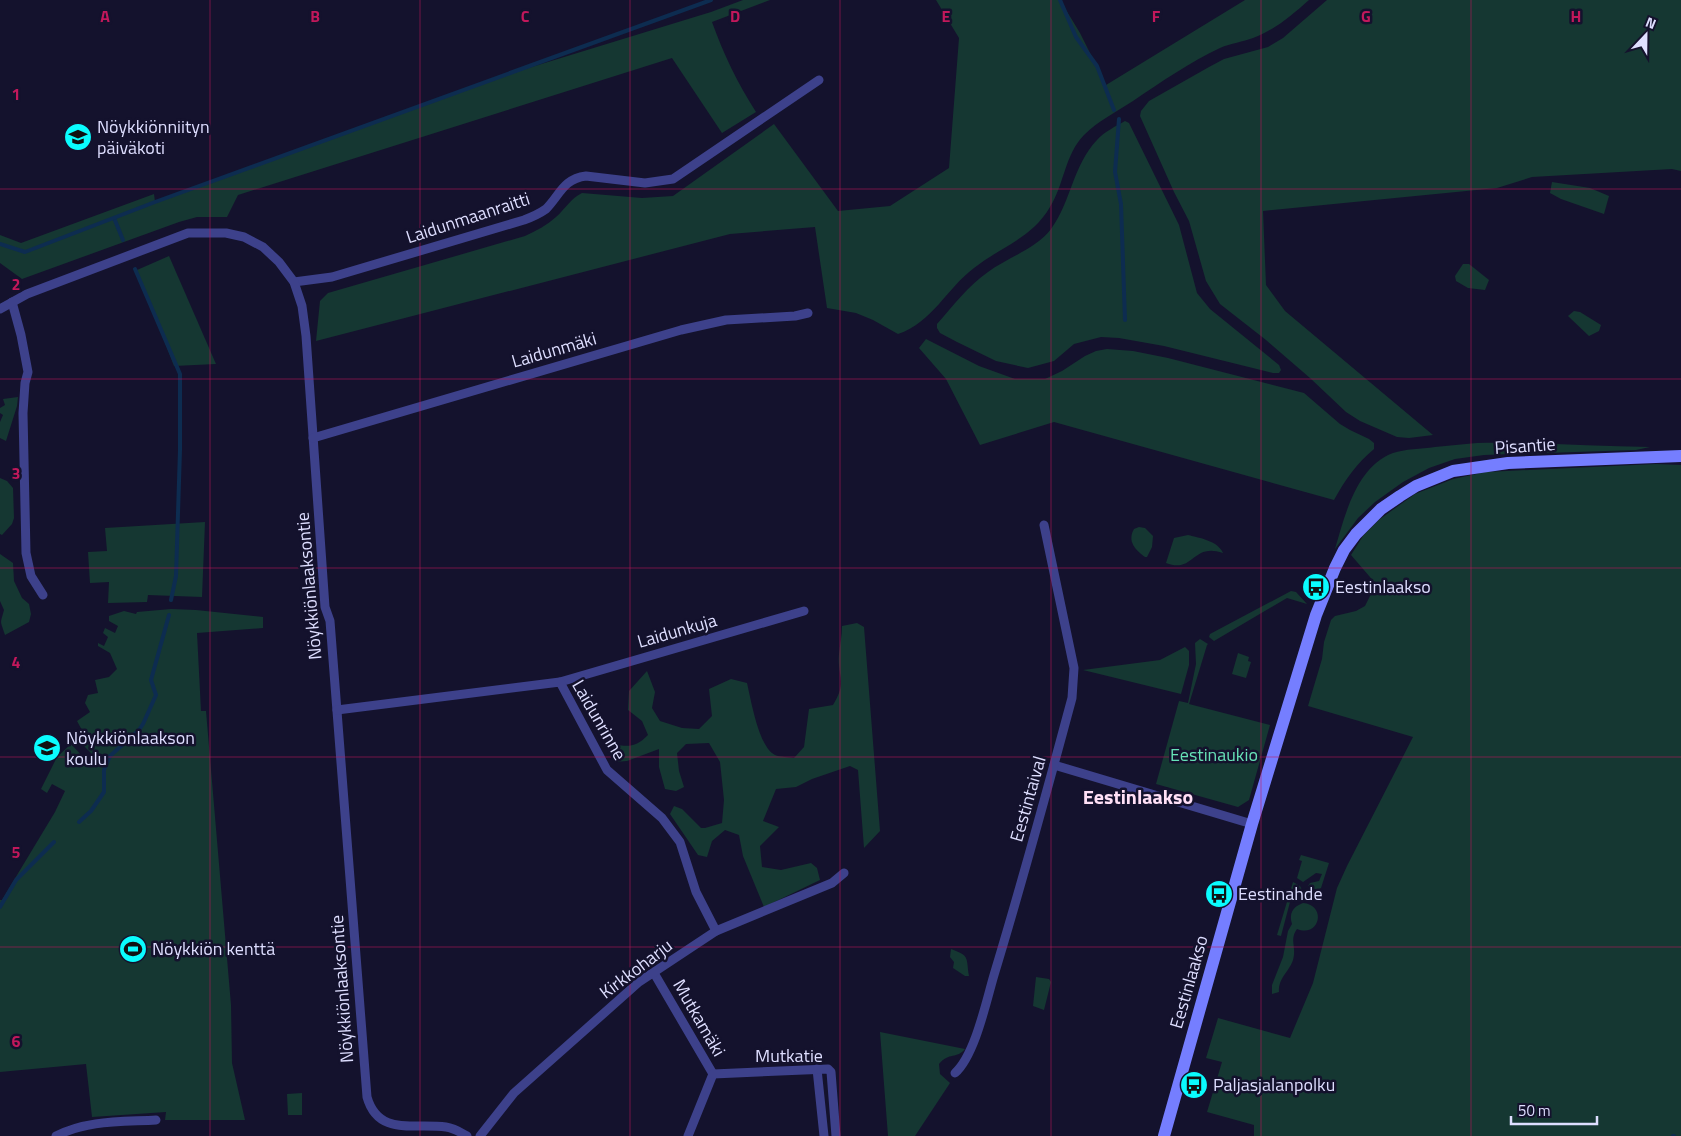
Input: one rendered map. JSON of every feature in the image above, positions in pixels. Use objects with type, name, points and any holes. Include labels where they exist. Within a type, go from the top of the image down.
[{"type":"street","name":"Laidunmaanraitti","points":[[294,282],[332,277],[524,220],[544,210],[566,184],[578,177],[586,176],[646,183],[673,179],[819,80]]},
{"type":"street","name":"Nöykkiönlaaksontie","points":[[0,309],[27,294],[188,233],[226,233],[244,238],[263,247],[294,282],[302,306],[306,336],[325,607],[330,621],[367,1097],[370,1108],[376,1117],[383,1122],[391,1125],[446,1127],[455,1129],[467,1136]]},
{"type":"street","points":[[12,302],[20,330],[28,372],[25,383],[23,413],[26,553],[31,576],[43,595]]},
{"type":"street","name":"Laidunmäki","points":[[313,438],[681,330],[726,320],[795,316],[808,313]]},
{"type":"street","name":"Pisantie","points":[[1381,509],[1416,486],[1453,471],[1508,463],[1681,456]]},
{"type":"street","name":"Eestinlaakso","points":[[1164,1136],[1252,824],[1316,615],[1344,550],[1356,534],[1381,509]]},
{"type":"street","name":"Eestintaival","points":[[955,1073],[960,1069],[973,1044],[1013,911],[1072,698],[1074,668],[1044,525]]},
{"type":"street","name":"Laidunkuja","points":[[560,682],[804,611]]},
{"type":"street","name":"Laidunrinne","points":[[337,710],[560,682],[608,770],[662,818],[680,842],[696,892],[716,931]]},
{"type":"street","points":[[1054,765],[1252,824]]},
{"type":"street","name":"Kirkkoharju","points":[[480,1136],[514,1093],[638,982],[716,931],[832,883],[844,873]]},
{"type":"street","name":"Mutkamäki","points":[[654,973],[713,1074],[688,1136]]},
{"type":"street","points":[[817,1069],[824,1136]]},
{"type":"street","name":"Mutkatie","points":[[713,1074],[828,1069],[831,1072],[836,1136]]},
{"type":"street","points":[[56,1136],[66,1131],[92,1124],[156,1120]]},
{"type":"green space","points":[[743,0],[770,0],[712,22],[731,68],[756,112],[722,133],[672,58],[238,195],[227,217],[197,217],[179,222],[22,279],[0,263],[0,235],[21,243],[154,194],[155,202],[502,76],[711,12]]},
{"type":"green space","points":[[936,0],[1060,0],[1080,33],[1106,85],[1245,0],[1309,0],[1290,17],[1269,31],[1224,46],[1198,60],[1089,130],[1073,151],[1050,207],[1034,227],[1025,235],[974,268],[964,276],[930,314],[910,329],[898,334],[856,313],[827,308],[815,227],[730,234],[316,341],[320,301],[328,293],[525,236],[553,220],[571,201],[582,193],[642,198],[673,196],[774,124],[838,211],[890,206],[949,168],[959,38]]},
{"type":"green space","points":[[1327,0],[1681,0],[1681,171],[1672,169],[1532,177],[1497,188],[1263,211],[1266,285],[1285,311],[1433,435],[1409,438],[1397,437],[1360,421],[1346,412],[1266,340],[1220,304],[1206,281],[1189,221],[1140,116],[1141,111],[1149,101],[1209,67],[1224,59],[1268,47],[1283,38]]},
{"type":"green space","points":[[1125,121],[1129,123],[1179,225],[1197,293],[1210,309],[1279,365],[1281,370],[1279,373],[1164,346],[1119,338],[1101,337],[1074,344],[1054,361],[1028,368],[996,361],[940,333],[937,324],[961,296],[996,267],[1045,236],[1058,218],[1082,161],[1089,150],[1103,134]]},
{"type":"green space","points":[[1552,182],[1590,188],[1609,196],[1604,214],[1561,199],[1550,193]]},
{"type":"green space","points":[[169,256],[216,364],[174,366],[137,270]]},
{"type":"green space","points":[[1463,264],[1469,264],[1489,280],[1485,290],[1468,288],[1456,281],[1455,276]]},
{"type":"green space","points":[[1574,311],[1580,312],[1601,325],[1599,331],[1589,336],[1568,316]]},
{"type":"green space","points":[[926,339],[979,366],[1015,379],[1045,379],[1062,371],[1085,356],[1107,349],[1133,351],[1168,358],[1304,393],[1340,424],[1374,443],[1374,449],[1352,472],[1334,500],[1054,422],[980,445],[946,379],[919,348]]},
{"type":"green space","points":[[18,397],[6,441],[0,438],[0,422],[3,415],[0,413],[0,408],[5,405],[3,399]]},
{"type":"green space","points":[[1477,443],[1650,447],[1636,450],[1484,455],[1455,459],[1429,468],[1403,482],[1375,502],[1358,518],[1335,549],[1354,494],[1370,469],[1380,460],[1393,453],[1403,451]]},
{"type":"green space","points":[[1656,464],[1681,465],[1681,1136],[1254,1136],[1254,1125],[1207,1112],[1222,1062],[1206,1058],[1218,1018],[1290,1038],[1313,983],[1337,888],[1413,737],[1308,706],[1331,620],[1335,616],[1356,611],[1365,606],[1376,584],[1351,555],[1363,536],[1380,519],[1415,494],[1453,479],[1486,472]]},
{"type":"green space","points":[[0,478],[7,481],[13,488],[14,518],[12,524],[2,535],[0,534]]},
{"type":"green space","points":[[205,522],[202,597],[148,595],[147,602],[108,603],[109,582],[90,583],[88,552],[107,551],[105,528]]},
{"type":"green space","points":[[1139,527],[1145,528],[1153,536],[1152,547],[1147,557],[1133,545],[1132,533],[1134,529]]},
{"type":"green space","points":[[1188,535],[1213,543],[1223,553],[1205,551],[1182,565],[1166,563],[1174,538]]},
{"type":"green space","points":[[0,554],[13,563],[14,581],[22,598],[29,604],[31,614],[29,622],[5,635],[1,622],[4,610],[0,601]]},
{"type":"green space","points":[[1291,591],[1296,592],[1307,604],[1287,598],[1214,641],[1209,637],[1210,634]]},
{"type":"green space","points":[[171,609],[263,617],[263,628],[197,633],[201,711],[206,711],[231,1005],[232,1063],[245,1120],[165,1120],[166,1112],[92,1117],[86,1064],[0,1072],[0,900],[2,900],[55,812],[65,791],[52,784],[47,793],[41,789],[57,757],[71,744],[85,759],[82,763],[85,763],[91,753],[78,737],[83,732],[77,721],[90,712],[85,703],[88,695],[98,693],[95,680],[109,677],[117,669],[110,653],[98,646],[98,643],[104,646],[108,637],[103,633],[105,628],[115,633],[118,626],[109,621],[109,616],[124,611],[136,614],[137,612]]},
{"type":"green space","points":[[857,623],[864,627],[880,831],[864,848],[858,770],[850,766],[812,779],[796,787],[776,789],[763,821],[779,827],[760,846],[762,867],[781,870],[811,863],[817,868],[820,880],[764,907],[743,856],[739,835],[725,830],[712,841],[707,857],[698,855],[670,814],[674,806],[682,809],[701,828],[722,823],[724,800],[720,762],[709,743],[686,744],[677,753],[679,771],[684,787],[676,791],[665,789],[659,767],[659,749],[627,761],[614,762],[594,724],[606,723],[616,745],[634,745],[648,735],[642,721],[628,710],[629,691],[647,671],[655,692],[652,708],[660,721],[682,728],[699,729],[712,716],[709,689],[731,679],[747,683],[756,723],[769,751],[777,756],[794,758],[804,747],[809,709],[833,705],[837,697],[841,684],[839,654],[842,626]]},
{"type":"green space","name":"Eestinaukio","points":[[1200,639],[1208,644],[1189,704],[1270,725],[1249,800],[1238,807],[1156,784],[1179,701],[1188,703],[1196,664],[1195,643]]},
{"type":"green space","points":[[1185,647],[1189,651],[1189,665],[1181,694],[1083,670],[1160,660]]},
{"type":"green space","points":[[1238,653],[1249,657],[1248,661],[1251,662],[1246,678],[1232,674]]},
{"type":"green space","points":[[1301,855],[1329,863],[1321,888],[1317,890],[1308,886],[1310,883],[1319,881],[1322,874],[1316,873],[1303,882],[1297,878],[1302,861],[1299,860]]},
{"type":"green space","points":[[1293,882],[1300,886],[1303,892],[1300,897],[1290,902],[1281,936],[1277,935]]},
{"type":"green space","points":[[1303,903],[1311,905],[1315,909],[1318,914],[1318,920],[1311,929],[1305,931],[1297,929],[1293,940],[1293,960],[1280,983],[1279,992],[1272,994],[1272,985],[1283,957],[1288,931],[1292,924],[1291,914],[1296,907]]},
{"type":"green space","points":[[951,949],[966,958],[969,976],[965,976],[953,968],[954,962],[950,957]]},
{"type":"green space","points":[[1036,977],[1049,979],[1051,982],[1044,1010],[1033,1006]]},
{"type":"green space","points":[[880,1032],[965,1049],[959,1054],[946,1058],[939,1064],[940,1074],[950,1083],[915,1136],[888,1136]]},
{"type":"green space","points":[[302,1093],[302,1115],[288,1115],[287,1094]]},
{"type":"waterway","points":[[0,244],[25,252],[155,202],[711,0]]},
{"type":"waterway","points":[[1060,0],[1076,37],[1097,66],[1114,110]]},
{"type":"waterway","points":[[1119,119],[1115,172],[1121,204],[1125,320]]},
{"type":"waterway","points":[[114,218],[123,240]]},
{"type":"waterway","points":[[135,269],[180,374],[180,450],[176,576],[171,600]]},
{"type":"waterway","points":[[79,822],[91,811],[104,792],[104,770],[110,756],[139,730],[156,695],[151,680],[169,615]]},
{"type":"waterway","points":[[0,907],[16,880],[54,842]]},
{"type":"place","name":"Nöykkiönniityn päiväkoti","points":[[78,137]]},
{"type":"place","name":"Eestinlaakso","points":[[1316,587]]},
{"type":"place","name":"Nöykkiönlaakson koulu","points":[[47,748]]},
{"type":"place","name":"Eestinahde","points":[[1219,894]]},
{"type":"place","name":"Nöykkiön kenttä","points":[[133,949]]},
{"type":"place","name":"Paljasjalanpolku","points":[[1194,1085]]},
{"type":"district","name":"Eestinlaakso","points":[[1138,797]]}]
